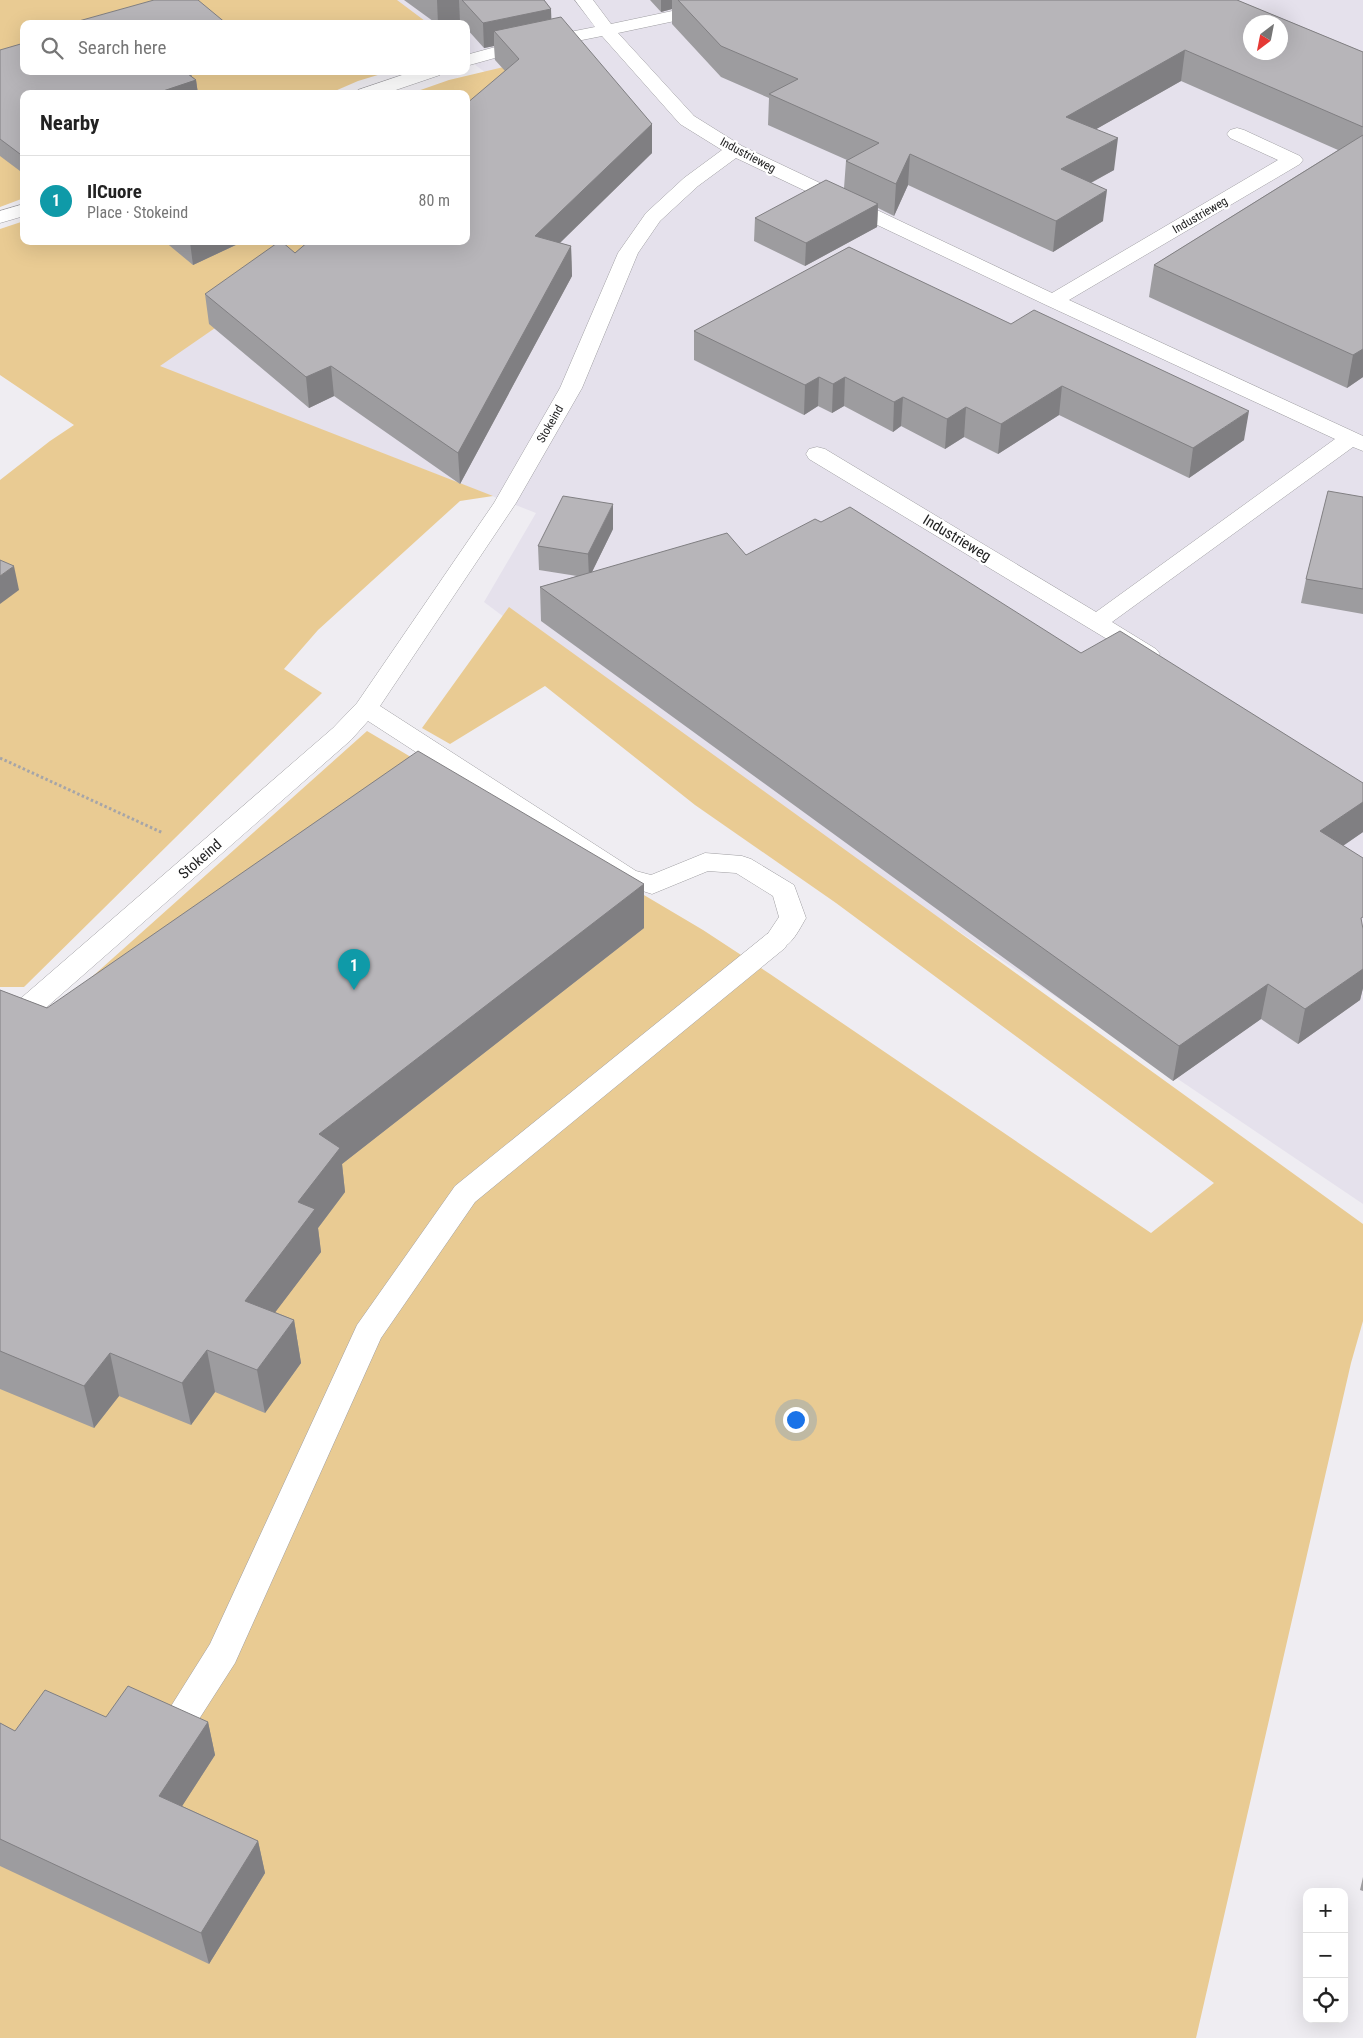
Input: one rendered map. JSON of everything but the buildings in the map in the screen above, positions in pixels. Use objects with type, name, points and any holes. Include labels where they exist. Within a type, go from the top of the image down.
[{"type":"street","name":"Industrieweg","points":[[584,0],[606,30],[687,120],[735,150],[1053,302],[1357,441]]},
{"type":"street","points":[[470,60],[499,51],[750,0]]},
{"type":"street","points":[[377,90],[421,75]]},
{"type":"street","name":"Industrieweg","points":[[1053,302],[1293,160],[1237,134]]},
{"type":"street","name":"Stokeind","points":[[30,1006],[342,734],[366,708],[519,479],[571,388],[628,253],[653,217],[691,182],[735,150]]},
{"type":"street","points":[[0,217],[20,211]]},
{"type":"street","name":"Industrieweg","points":[[1096,623],[1357,441]]},
{"type":"street","name":"Industrieweg","points":[[817,454],[1163,663]]},
{"type":"street","points":[[180,1720],[223,1653],[368,1333],[465,1194],[776,941],[793,918],[785,891],[742,865],[705,862],[652,885],[626,878],[366,708]]},
{"type":"path","points":[[0,758],[207,853]]},
{"type":"shaded area","points":[[0,0],[397,0],[424,20],[20,20],[20,75],[378,75],[337,90],[20,90],[20,200],[0,207]]},
{"type":"shaded area","points":[[387,0],[1363,0],[1363,1204],[610,696],[484,602],[536,513],[153,364],[292,245],[470,245],[470,214],[490,76],[470,61],[470,20],[414,20]]},
{"type":"shaded area","points":[[529,61],[470,131],[470,90],[420,90],[449,80]]},
{"type":"shaded area","points":[[20,222],[20,245],[331,245],[312,261],[160,366],[493,496],[460,501],[318,630],[284,669],[322,693],[24,987],[0,987],[0,480],[74,425],[0,375],[0,229]]},
{"type":"shaded area","points":[[509,607],[1363,1224],[1363,1321],[1351,1363],[1196,2038],[0,2038],[0,1016],[56,1009],[367,731],[703,930],[1151,1233],[1214,1183],[836,903],[695,805],[545,686],[450,744],[422,728]]},
{"type":"place","name":"IlCuore","points":[[354,990]]}]
